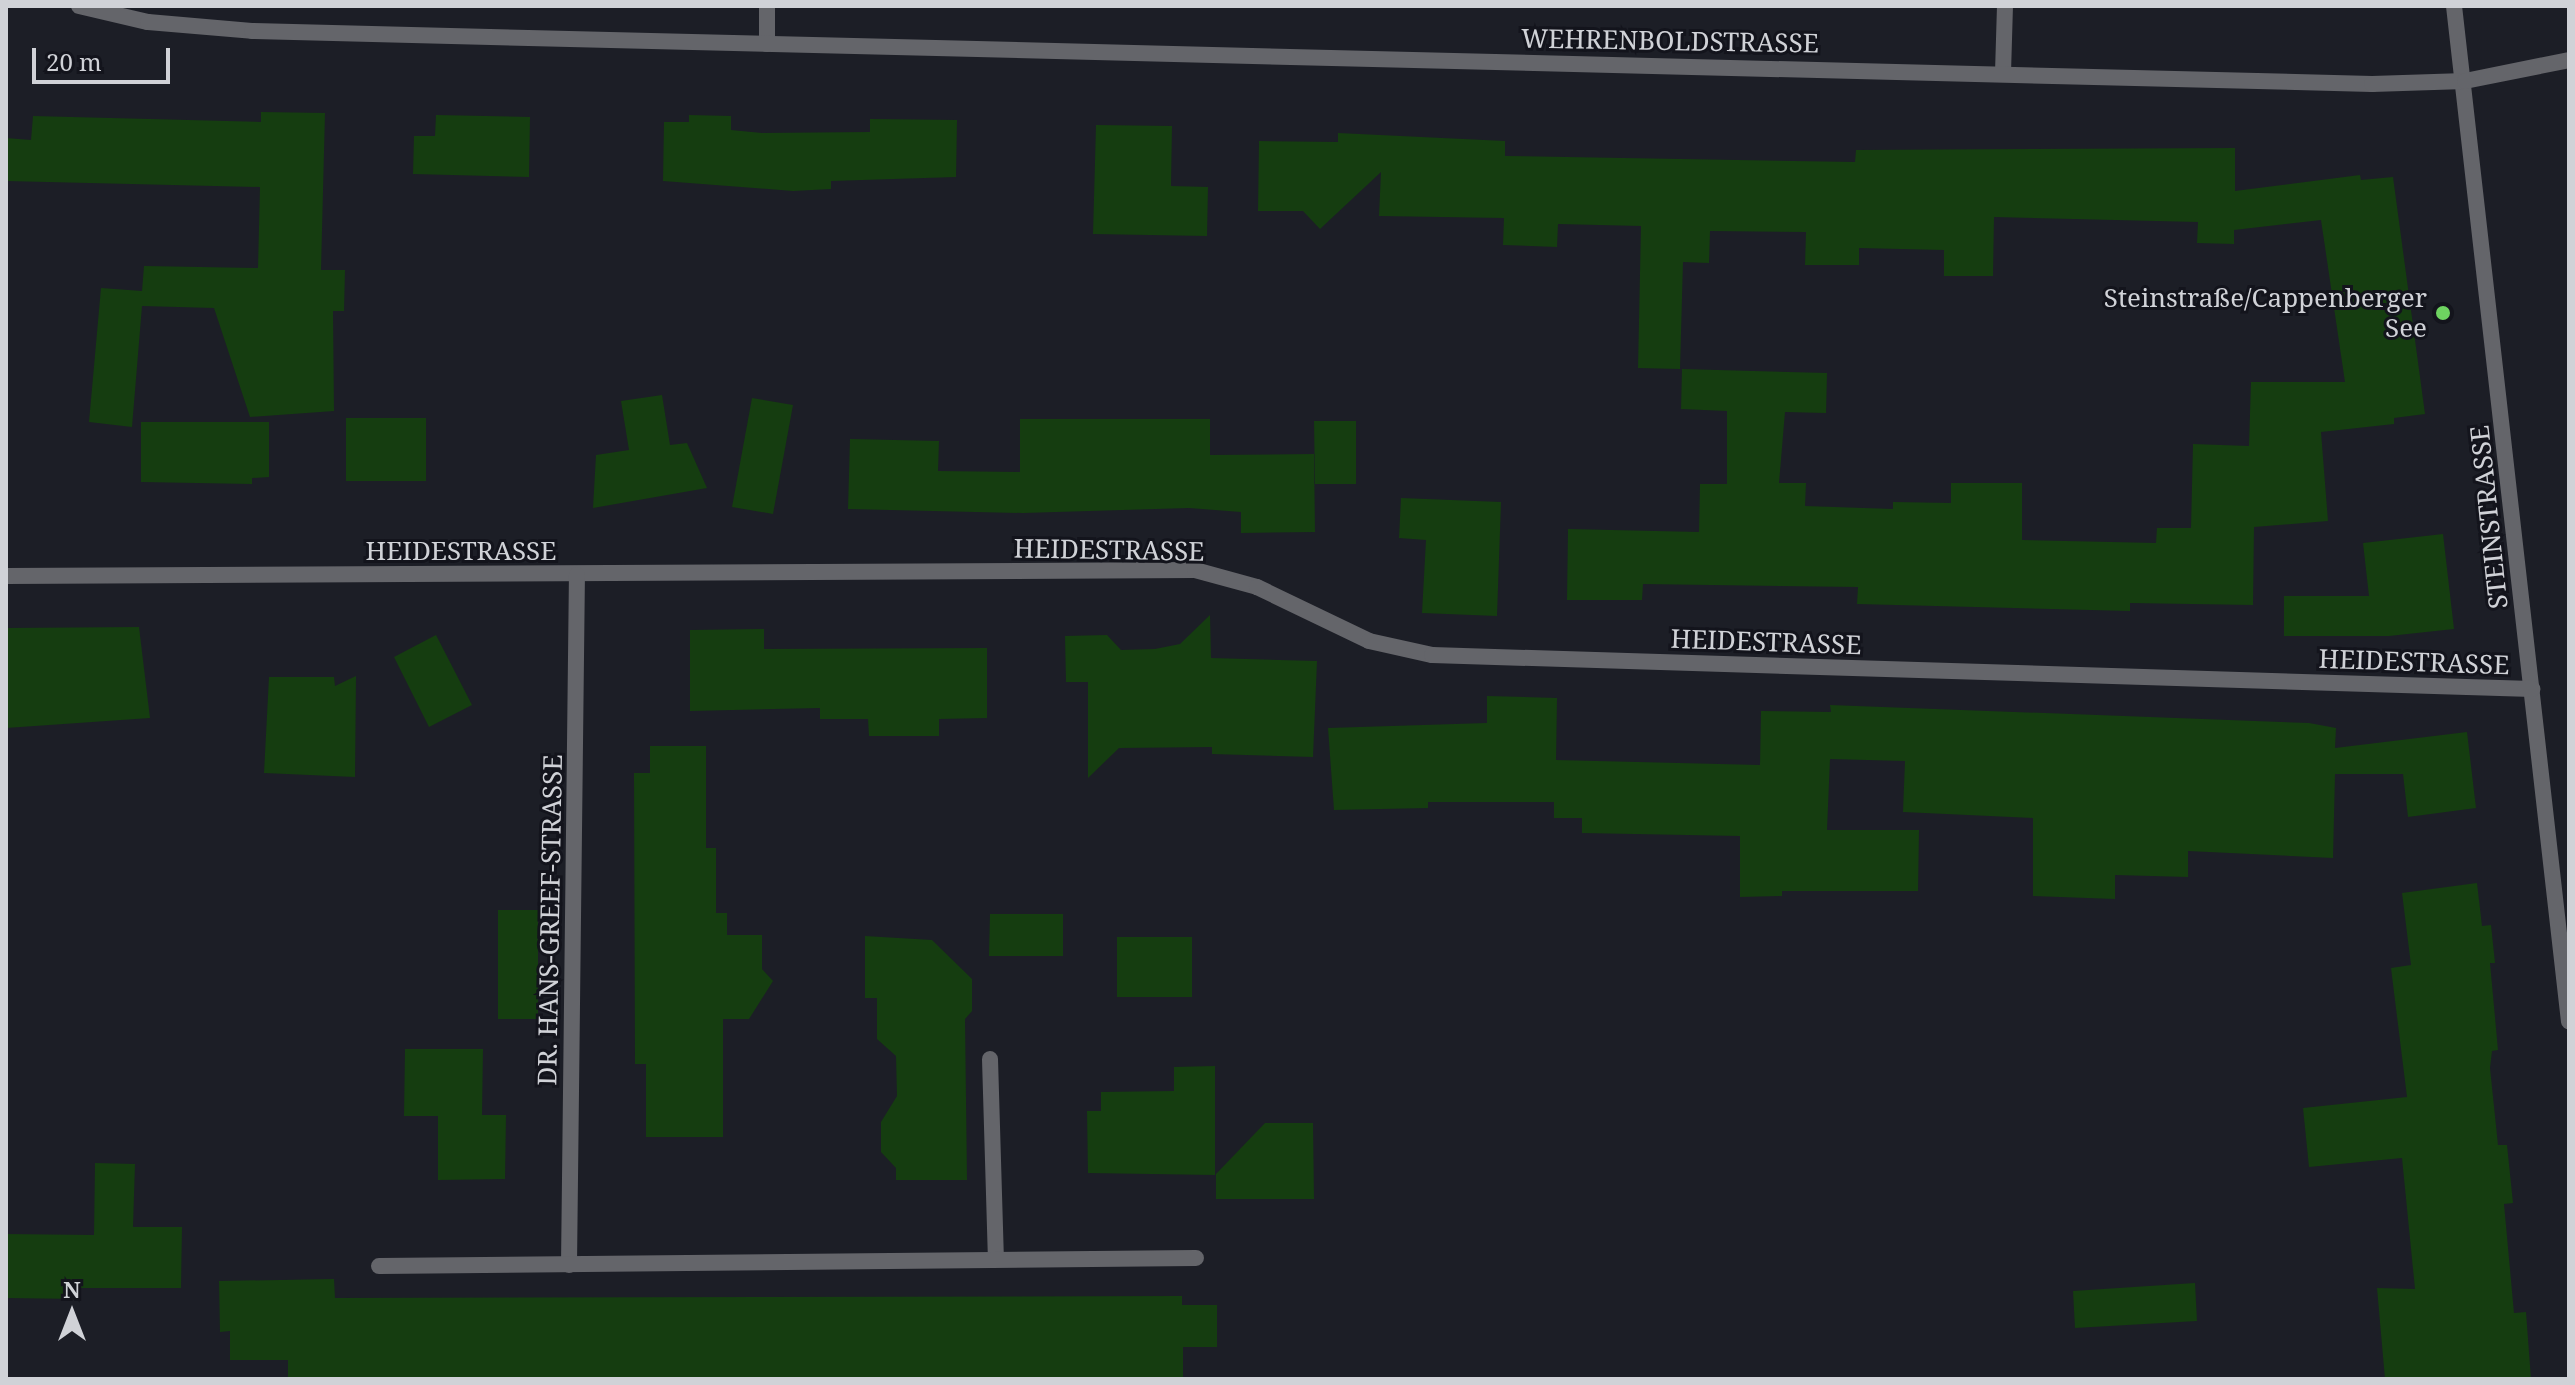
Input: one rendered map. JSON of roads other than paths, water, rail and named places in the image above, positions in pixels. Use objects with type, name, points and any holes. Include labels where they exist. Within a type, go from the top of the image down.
[{"type":"street","name":"WEHRENBOLDSTRASSE","points":[[79,6],[148,22],[252,31],[2372,84],[2465,81],[2569,60]]},
{"type":"street","points":[[767,6],[767,44]]},
{"type":"street","points":[[2003,73],[2005,6]]},
{"type":"street","name":"STEINSTRASSE","points":[[2454,6],[2465,81],[2569,1022]]},
{"type":"street","name":"HEIDESTRASSE","points":[[6,576],[1195,570],[1257,587],[1369,641],[1432,655],[2532,689]]},
{"type":"street","name":"DR. HANS-GREEF-STRASSE","points":[[569,1265],[577,575]]},
{"type":"street","points":[[990,1059],[996,1259]]},
{"type":"street","points":[[379,1266],[1196,1258]]},
{"type":"place","name":"Steinstraße/Cappenberger See","points":[[2443,313]]}]
